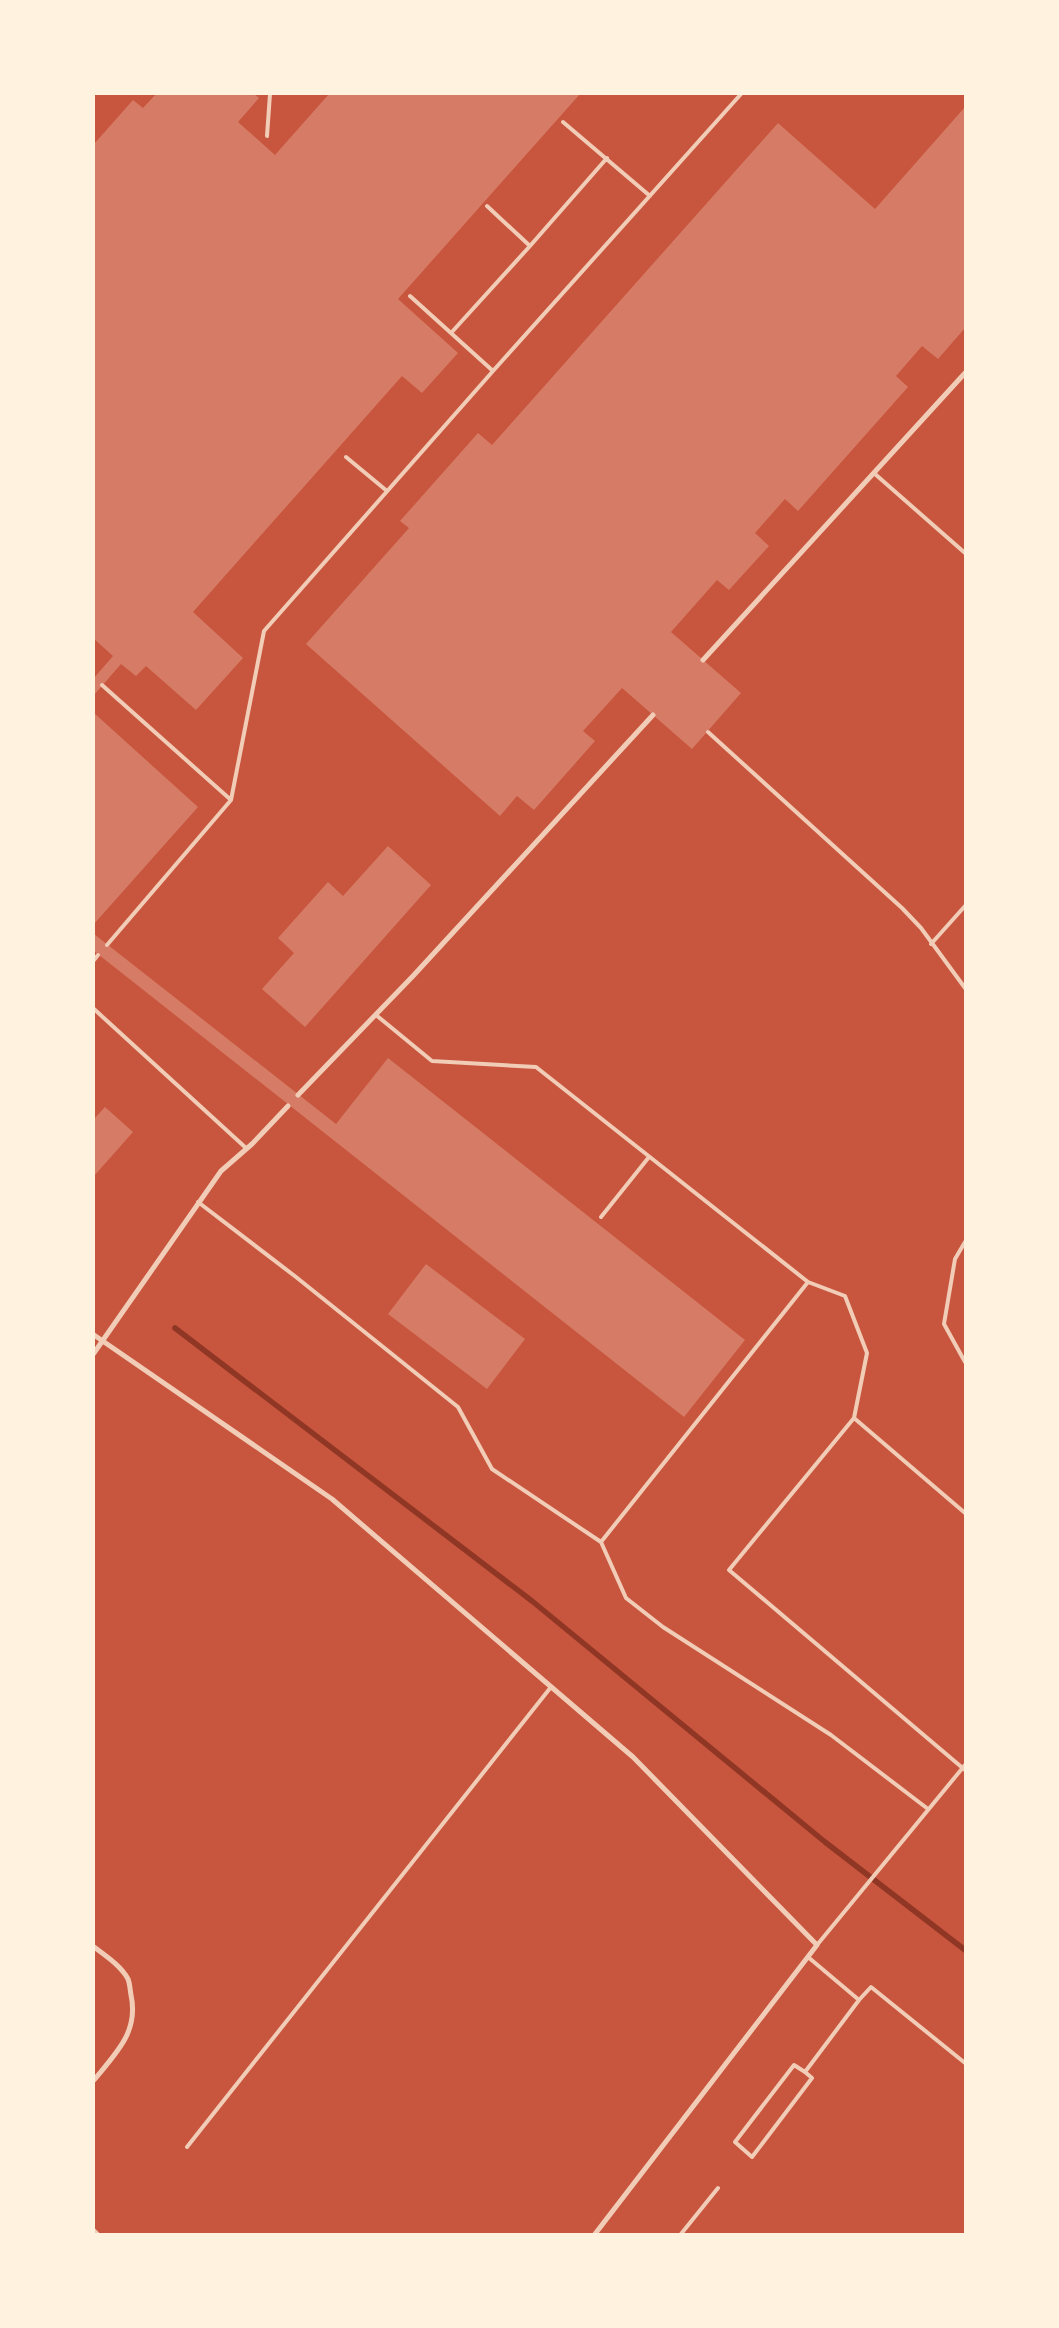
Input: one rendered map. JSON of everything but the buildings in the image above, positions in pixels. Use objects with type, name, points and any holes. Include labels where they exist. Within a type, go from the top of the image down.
[{"type":"street","points":[[703,660],[875,474],[965,373]]},
{"type":"street","points":[[298,1095],[376,1015],[653,715]]},
{"type":"street","points":[[94,1353],[221,1171],[288,1106]]},
{"type":"street","points":[[94,1335],[332,1499],[633,1757],[817,1945],[595,2234]]},
{"type":"street","points":[[94,1947],[116,1964],[128,1980],[132,1999],[133,2021],[123,2044],[94,2080]]},
{"type":"street","points":[[94,2231],[97,2234]]},
{"type":"lane","points":[[267,136],[270,94]]},
{"type":"lane","points":[[107,945],[231,800],[264,631],[741,94]]},
{"type":"lane","points":[[563,122],[650,196]]},
{"type":"lane","points":[[451,334],[607,158]]},
{"type":"lane","points":[[487,206],[530,246]]},
{"type":"lane","points":[[410,296],[493,371]]},
{"type":"lane","points":[[346,457],[387,491]]},
{"type":"lane","points":[[875,474],[965,553]]},
{"type":"lane","points":[[102,685],[231,800]]},
{"type":"lane","points":[[708,732],[902,908],[921,928],[965,988]]},
{"type":"lane","points":[[931,944],[965,906]]},
{"type":"lane","points":[[94,960],[98,955]]},
{"type":"lane","points":[[94,1009],[246,1148]]},
{"type":"lane","points":[[376,1015],[432,1061],[536,1067],[808,1282],[845,1296],[867,1353],[854,1418],[729,1570],[964,1768],[817,1945]]},
{"type":"lane","points":[[601,1217],[649,1157]]},
{"type":"lane","points":[[198,1202],[296,1277],[458,1407],[492,1469],[568,1518],[601,1542],[626,1598],[663,1627],[831,1735],[928,1809]]},
{"type":"lane","points":[[965,1242],[954,1259],[944,1324],[965,1362]]},
{"type":"lane","points":[[601,1542],[808,1282]]},
{"type":"lane","points":[[854,1418],[965,1513]]},
{"type":"lane","points":[[187,2147],[551,1687]]},
{"type":"lane","points":[[808,1957],[859,2000]]},
{"type":"lane","points":[[805,2072],[859,2000],[871,1987],[965,2063]]},
{"type":"lane","points":[[794,2065],[805,2072],[812,2078],[752,2157],[735,2142],[794,2065]]},
{"type":"lane","points":[[682,2234],[718,2188]]},
{"type":"waterway","points":[[175,1328],[532,1601],[825,1842],[965,1950]]}]
